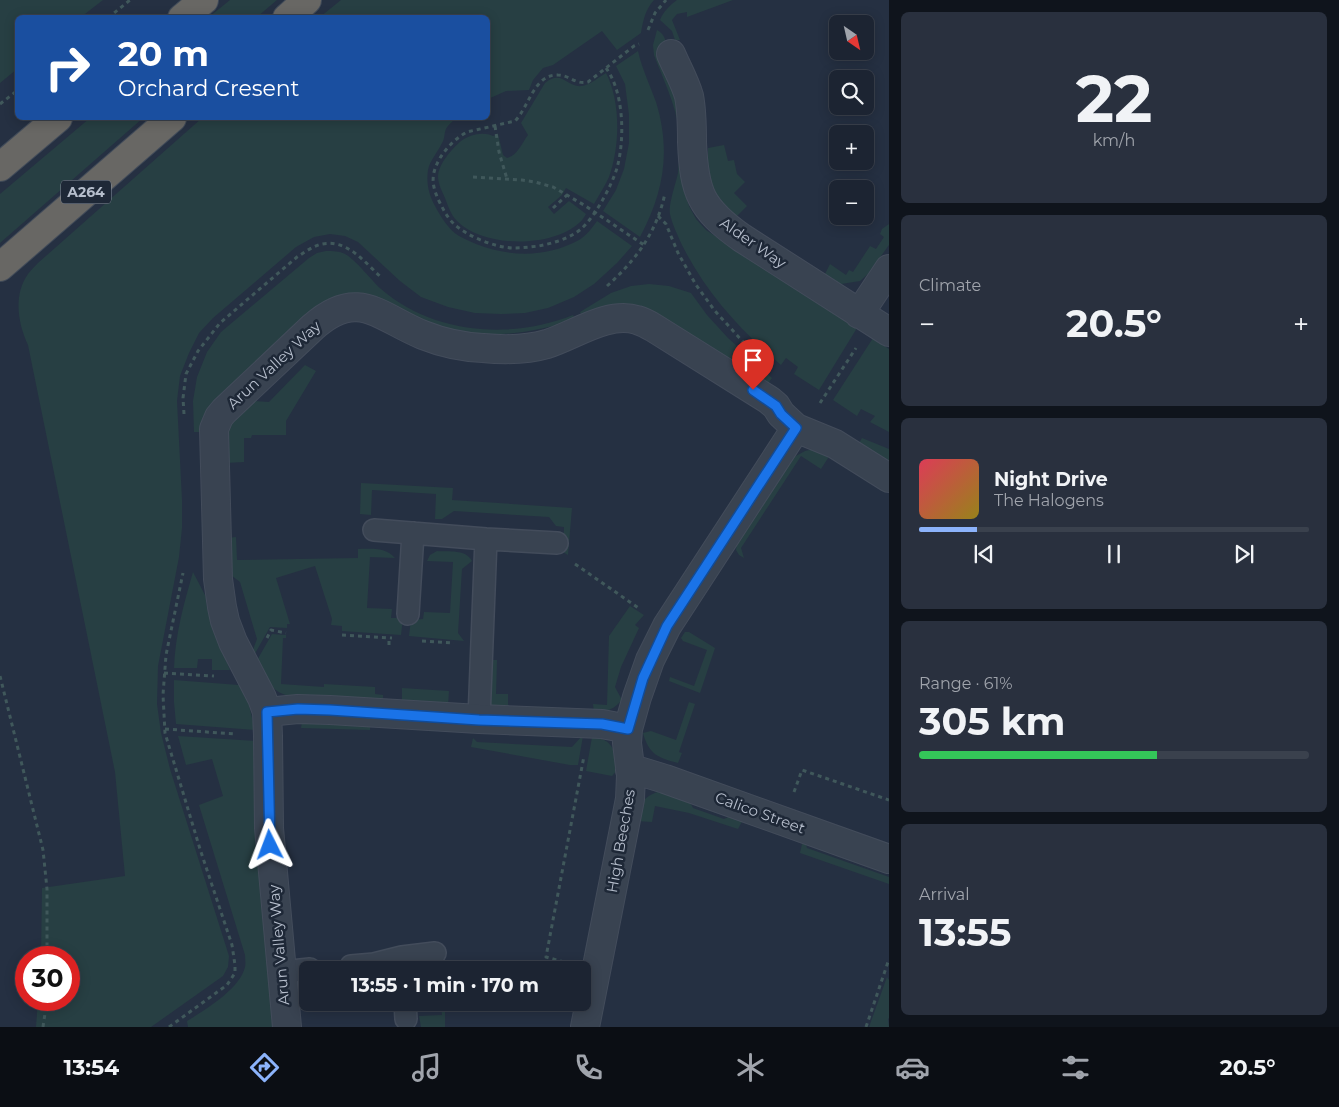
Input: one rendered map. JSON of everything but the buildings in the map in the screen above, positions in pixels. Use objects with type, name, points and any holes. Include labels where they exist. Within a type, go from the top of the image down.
[{"type":"highway","points":[[186,15],[204,0]]},
{"type":"highway","points":[[290,15],[307,0]]},
{"type":"highway","points":[[0,167],[56,120]]},
{"type":"highway","name":"A264","points":[[0,267],[170,120]]},
{"type":"street","name":"Alder Way","points":[[671,54],[689,96],[693,160],[697,183],[704,202],[715,217],[728,228],[874,323]]},
{"type":"street","points":[[874,323],[889,269]]},
{"type":"street","name":"Arun Valley Way","points":[[287,1027],[269,828],[267,724],[262,698],[233,642],[222,607],[218,579],[214,429],[224,411],[313,328],[331,314],[346,308],[365,308],[445,343],[494,349],[520,348],[545,344],[610,319],[631,318],[639,320],[769,400],[781,414],[799,429],[835,444],[889,478]]},
{"type":"street","name":"High Beeches","points":[[585,1027],[630,799],[628,729],[643,678],[667,626],[799,429]]},
{"type":"street","points":[[267,724],[298,709],[479,720],[608,725],[628,729]]},
{"type":"street","name":"Calico Street","points":[[630,770],[656,775],[889,859]]},
{"type":"lane","points":[[374,530],[558,543]]},
{"type":"lane","points":[[408,614],[413,533]]},
{"type":"lane","points":[[479,720],[486,539]]},
{"type":"lane","points":[[409,961],[435,953]]},
{"type":"lane","points":[[282,972],[299,970]]},
{"type":"path","points":[[112,15],[130,0]]},
{"type":"path","points":[[646,36],[655,13],[666,0]]},
{"type":"path","points":[[606,68],[611,75],[617,92],[621,119],[621,149],[614,177],[594,212],[581,229],[558,242],[524,248],[496,245],[461,230],[446,214],[435,192],[433,172],[444,150],[460,135],[515,121],[521,115],[539,84],[548,76],[560,75],[584,83],[634,46],[645,44]]},
{"type":"path","points":[[0,104],[15,92]]},
{"type":"path","points":[[495,126],[499,152],[507,179]]},
{"type":"path","points":[[473,177],[535,182],[554,187],[644,245]]},
{"type":"path","points":[[600,292],[622,271],[649,238],[666,192]]},
{"type":"path","points":[[552,208],[567,195]]},
{"type":"path","points":[[658,216],[666,224],[678,253],[696,285],[715,311],[747,346]]},
{"type":"path","points":[[184,420],[183,398],[186,374],[198,351],[220,323],[297,257],[321,244],[334,244],[346,247],[359,256],[388,283]]},
{"type":"path","points":[[799,429],[821,402],[874,323]]},
{"type":"path","points":[[813,396],[828,407]]},
{"type":"path","points":[[558,543],[557,552],[667,626]]},
{"type":"path","points":[[169,1027],[227,985],[235,973],[232,945],[200,849],[168,745],[165,729],[163,695],[166,655],[184,564]]},
{"type":"path","points":[[342,635],[397,639]]},
{"type":"path","points":[[389,638],[389,646]]},
{"type":"path","points":[[0,676],[43,850],[47,889],[47,946]]},
{"type":"path","points":[[165,729],[267,724]]},
{"type":"path","points":[[589,724],[546,957],[597,969]]},
{"type":"path","points":[[783,821],[802,770],[889,800]]},
{"type":"path","points":[[866,1027],[889,960]]},
{"type":"path","points":[[43,1027],[45,1011]]},
{"type":"green space","points":[[0,0],[103,0],[84,15],[15,15],[15,71],[0,83]]},
{"type":"green space","points":[[230,0],[277,0],[259,15],[211,15]]},
{"type":"green space","points":[[341,0],[654,0],[646,12],[641,33],[617,50],[602,31],[553,65],[543,68],[533,80],[529,90],[506,91],[490,98],[490,15],[322,15]]},
{"type":"green space","points":[[677,0],[733,0],[687,17],[687,12],[677,14],[672,20],[680,40],[675,40],[672,31],[660,20],[667,9]]},
{"type":"green space","points":[[657,30],[663,35],[666,44],[666,47],[659,47],[659,55],[682,112],[684,191],[696,219],[706,230],[857,328],[819,390],[794,374],[798,367],[786,358],[781,365],[738,325],[713,295],[682,245],[670,214],[671,200],[678,173],[679,131],[672,102],[654,55],[653,45]]},
{"type":"green space","points":[[638,51],[661,120],[664,154],[660,187],[655,204],[640,237],[603,211],[616,190],[624,169],[629,143],[629,115],[625,84],[616,66]]},
{"type":"green space","points":[[606,73],[614,97],[617,124],[615,152],[609,177],[594,204],[566,188],[562,195],[548,207],[554,214],[569,201],[586,214],[581,221],[567,231],[552,237],[518,242],[483,236],[469,230],[457,221],[439,185],[438,176],[443,161],[457,144],[476,134],[493,136],[498,134],[503,155],[507,158],[511,157],[528,135],[521,123],[545,83],[551,79],[560,78],[577,86],[582,86],[591,83]]},
{"type":"green space","points":[[88,120],[141,120],[0,243],[0,194]]},
{"type":"green space","points":[[200,120],[454,120],[446,129],[443,141],[432,159],[427,180],[435,206],[455,233],[476,244],[489,248],[515,253],[541,253],[579,240],[597,221],[632,246],[594,284],[574,297],[548,308],[525,313],[501,314],[475,313],[448,307],[421,297],[400,281],[358,242],[345,236],[330,234],[314,237],[296,247],[213,318],[199,333],[180,376],[177,401],[182,528],[179,557],[158,666],[157,704],[161,733],[170,769],[229,956],[228,967],[223,976],[151,1027],[36,1027],[37,1011],[80,1011],[80,946],[41,946],[42,888],[125,876],[115,772],[28,345],[20,319],[20,291],[28,274],[38,263]]},
{"type":"green space","points":[[724,145],[728,161],[734,160],[737,174],[745,182],[734,193],[747,206],[735,218],[718,202],[708,177],[708,148]]},
{"type":"green space","points":[[889,224],[889,245],[868,274],[860,281],[841,284],[824,276],[830,264],[846,275],[849,270],[853,272],[870,246],[876,249],[884,237],[880,234],[882,229]]},
{"type":"green space","points":[[326,251],[345,254],[381,289],[402,304],[424,316],[448,324],[498,330],[524,328],[549,323],[573,315],[576,320],[518,333],[474,333],[434,324],[390,303],[366,296],[203,432],[194,432],[193,401],[197,377],[207,352],[221,332],[309,258],[317,253]]},
{"type":"green space","points":[[649,284],[669,286],[691,293],[707,315],[728,338],[772,378],[767,385],[649,310],[583,317],[580,312],[611,293],[631,286]]},
{"type":"green space","points":[[873,338],[889,349],[889,432],[870,422],[875,416],[861,409],[857,416],[833,400]]},
{"type":"green space","points":[[305,365],[316,371],[286,421],[286,435],[252,435],[251,438],[244,438],[244,462],[225,463],[227,428],[252,401],[269,402]]},
{"type":"green space","points":[[862,438],[889,449],[889,465],[858,445]]},
{"type":"green space","points":[[814,449],[830,455],[821,469],[801,456],[741,548],[744,558],[739,555],[736,550],[737,542],[794,457]]},
{"type":"green space","points":[[361,483],[453,488],[452,500],[572,508],[568,555],[563,552],[564,527],[556,526],[549,517],[454,511],[442,519],[435,519],[436,494],[372,490],[371,515],[360,514]]},
{"type":"green space","points":[[236,537],[237,560],[358,558],[358,549],[378,549],[391,554],[395,558],[370,557],[367,608],[392,609],[391,618],[403,618],[401,635],[342,631],[342,626],[331,625],[332,619],[315,566],[276,578],[290,624],[287,624],[287,628],[270,627],[253,657],[251,655],[257,639],[240,582],[227,572],[227,538]]},
{"type":"green space","points":[[437,551],[461,553],[472,561],[462,569],[458,633],[464,641],[409,636],[411,620],[423,619],[424,612],[450,613],[453,562],[427,561],[430,555]]},
{"type":"green space","points":[[193,572],[206,597],[216,637],[230,670],[212,670],[212,659],[198,659],[197,668],[174,668],[178,631]]},
{"type":"green space","points":[[630,606],[644,615],[635,625],[639,628],[621,667],[615,687],[622,700],[610,710],[594,712],[593,704],[607,705],[609,636]]},
{"type":"green space","points":[[685,632],[689,632],[715,648],[700,693],[669,681],[670,677],[694,686],[707,650],[683,641],[681,638]]},
{"type":"green space","points":[[272,634],[286,635],[286,638],[283,638],[281,684],[324,687],[324,684],[375,687],[375,694],[383,695],[383,703],[290,696],[273,688],[256,662]]},
{"type":"green space","points":[[492,660],[497,660],[496,694],[508,694],[508,709],[492,707],[490,703]]},
{"type":"green space","points":[[174,680],[239,685],[248,701],[255,730],[176,724]]},
{"type":"green space","points":[[402,688],[449,691],[448,706],[402,703]]},
{"type":"green space","points":[[689,702],[695,704],[679,752],[682,753],[678,763],[660,757],[648,746],[643,733],[651,731],[676,740]]},
{"type":"green space","points":[[302,722],[370,725],[370,730],[301,728]]},
{"type":"green space","points":[[178,736],[256,741],[275,1027],[188,1027],[187,1021],[221,998],[236,983],[245,967],[245,955],[199,805],[223,796],[212,759],[186,765]]},
{"type":"green space","points":[[582,736],[578,765],[471,747],[473,738],[477,742],[572,747]]},
{"type":"green space","points":[[592,737],[604,740],[612,746],[619,768],[612,776],[586,771]]},
{"type":"green space","points":[[660,791],[686,795],[693,808],[724,819],[737,813],[745,816],[738,829],[689,813],[655,806],[652,822],[636,821],[645,799]]},
{"type":"green space","points":[[804,835],[807,848],[889,877],[889,884],[800,853]]},
{"type":"green space","points":[[887,977],[889,980],[889,1027],[869,1027]]},
{"type":"green space","points":[[442,1011],[445,1011],[445,1027],[421,1027],[419,1016],[442,1015]]},
{"type":"route","points":[[270,845],[267,712],[298,709],[330,710],[479,720],[602,724],[628,729],[643,678],[667,626],[796,428],[781,414],[776,406],[753,390]]}]
